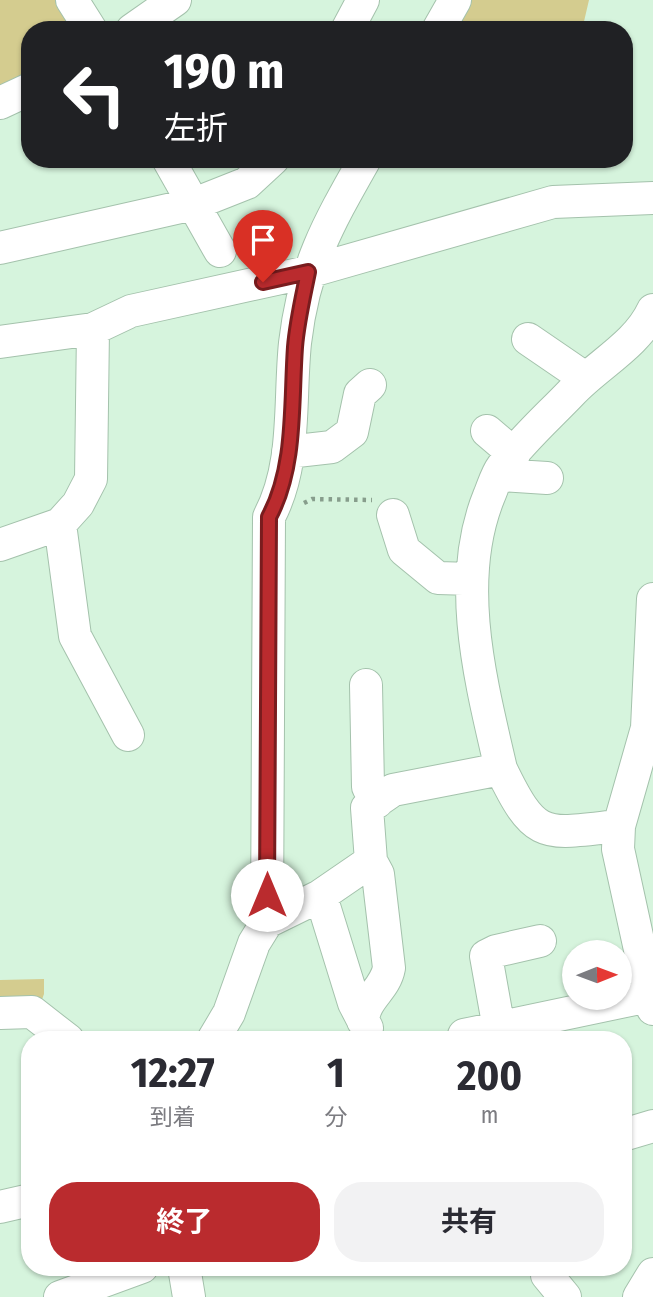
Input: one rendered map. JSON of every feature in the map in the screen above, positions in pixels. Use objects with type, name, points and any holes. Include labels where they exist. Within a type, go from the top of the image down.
[{"type":"street","points":[[72,0],[85,21]]},
{"type":"street","points":[[145,21],[175,0]]},
{"type":"street","points":[[352,21],[363,0]]},
{"type":"street","points":[[443,21],[455,0]]},
{"type":"street","points":[[0,103],[21,93]]},
{"type":"street","points":[[173,168],[220,251]]},
{"type":"street","points":[[0,248],[194,204],[247,183],[263,168]]},
{"type":"street","points":[[218,1031],[229,1013],[254,943],[267,922],[269,517],[281,494],[288,452],[295,343],[308,272],[321,237],[360,168]]},
{"type":"street","points":[[0,342],[93,329],[131,311],[308,272],[553,202],[653,198]]},
{"type":"street","points":[[619,826],[556,833],[529,820],[501,769],[484,695],[472,579],[480,518],[507,464],[585,378],[644,329],[653,310]]},
{"type":"street","points":[[0,545],[60,524],[78,504],[91,479],[93,329]]},
{"type":"street","points":[[528,339],[585,378]]},
{"type":"street","points":[[288,452],[332,447],[352,432],[360,394],[370,385]]},
{"type":"street","points":[[487,430],[507,464],[547,478]]},
{"type":"street","points":[[393,515],[404,550],[438,578],[472,579]]},
{"type":"street","points":[[60,524],[75,636],[128,735]]},
{"type":"street","points":[[514,1031],[651,1002],[618,849],[619,826],[650,729],[653,599]]},
{"type":"street","points":[[366,685],[368,787],[377,802]]},
{"type":"street","points":[[367,1030],[364,1007],[387,979],[389,968],[378,874],[371,862],[367,808],[393,790],[501,769]]},
{"type":"street","points":[[267,922],[320,896],[371,862]]},
{"type":"street","points":[[623,880],[653,890]]},
{"type":"street","points":[[324,906],[354,1003],[367,1030]]},
{"type":"street","points":[[499,1031],[486,956],[496,951],[540,941]]},
{"type":"street","points":[[0,1013],[32,1012],[56,1031]]},
{"type":"street","points":[[632,1132],[653,1126]]},
{"type":"street","points":[[0,1207],[21,1202]]},
{"type":"street","points":[[639,1297],[653,1274]]},
{"type":"street","points":[[60,1297],[117,1276]]},
{"type":"street","points":[[186,1276],[189,1297]]},
{"type":"path","points":[[277,502],[292,508],[312,499],[386,500],[393,515]]},
{"type":"shaded area","points":[[0,0],[62,0],[77,21],[21,21],[21,85],[0,94]]},
{"type":"shaded area","points":[[466,0],[589,0],[584,21],[454,21]]},
{"type":"shaded area","points":[[44,979],[44,994],[40,1005],[0,1007],[0,980]]},
{"type":"route","points":[[263,282],[308,272],[295,343],[287,463],[281,494],[269,517],[267,895]]}]
